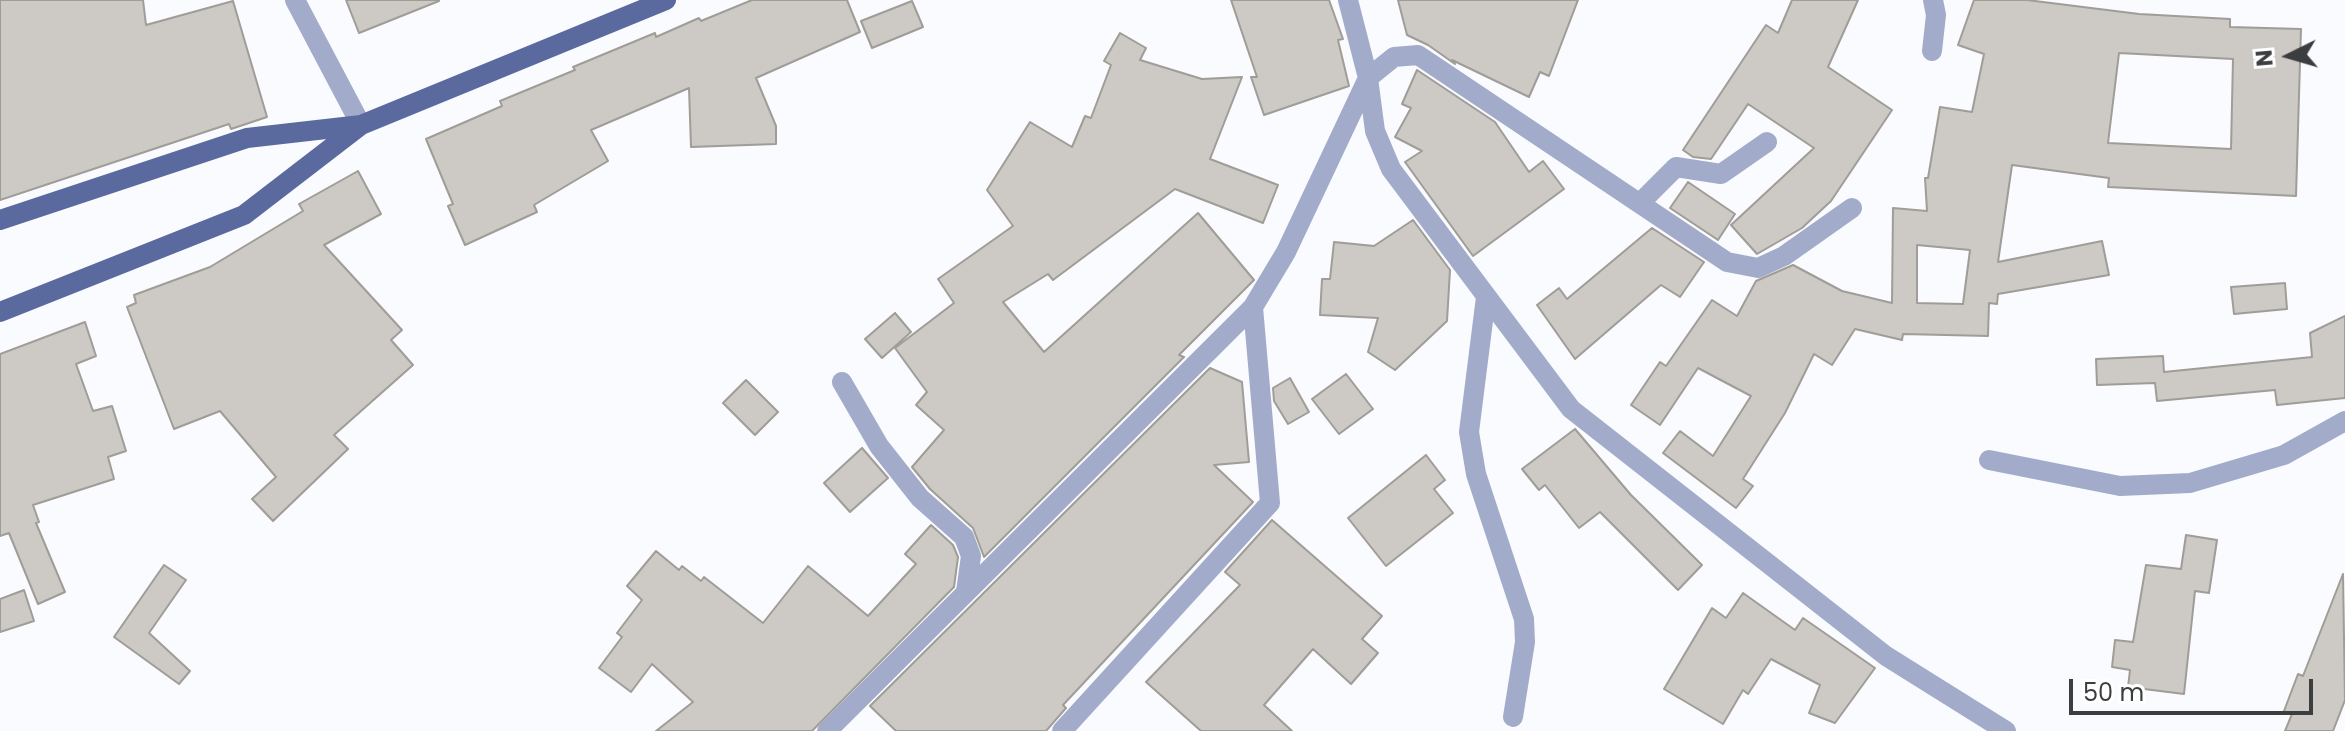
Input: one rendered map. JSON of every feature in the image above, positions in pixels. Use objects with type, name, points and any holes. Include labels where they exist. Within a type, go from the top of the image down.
[{"type":"main road","points":[[0,312],[244,215],[361,125],[666,0]]},
{"type":"main road","points":[[0,220],[247,138],[361,125]]},
{"type":"street","points":[[295,0],[361,125]]},
{"type":"street","points":[[1348,0],[1368,78],[1375,131],[1391,169],[1571,409],[1886,656],[2006,731]]},
{"type":"street","points":[[1932,51],[1936,15],[1933,0]]},
{"type":"street","points":[[827,731],[1253,307],[1286,252],[1368,78],[1394,57],[1418,55],[1727,262],[1758,268],[1784,256],[1852,208]]},
{"type":"street","points":[[1640,203],[1676,167],[1721,174],[1767,142]]},
{"type":"street","points":[[1486,297],[1469,432],[1476,474],[1524,619],[1525,642],[1513,717]]},
{"type":"street","points":[[1062,731],[1270,503],[1253,307]]},
{"type":"street","points":[[842,382],[879,446],[920,498],[964,537],[971,556],[966,592]]},
{"type":"street","points":[[1989,460],[2120,486],[2190,483],[2284,455],[2345,421]]},
{"type":"building","points":[[0,0],[143,0],[146,25],[233,1],[267,117],[231,129],[229,124],[0,200]]},
{"type":"building","points":[[346,0],[439,0],[439,1],[359,33]]},
{"type":"building","points":[[752,0],[847,0],[860,32],[756,78],[776,126],[776,144],[691,147],[689,88],[591,130],[608,161],[534,205],[537,212],[465,245],[448,206],[453,204],[426,139],[502,106],[500,101],[575,70],[573,67],[655,33],[656,37]]},
{"type":"building","points":[[1231,0],[1329,0],[1343,39],[1338,40],[1349,86],[1264,115],[1251,77],[1257,77]]},
{"type":"building","points":[[1398,0],[1578,0],[1549,76],[1540,72],[1529,97],[1452,60],[1455,64],[1407,35]]},
{"type":"building","points":[[1792,0],[1858,0],[1828,67],[1892,110],[1831,201],[1802,228],[1757,254],[1731,225],[1814,148],[1748,104],[1711,159],[1693,157],[1683,150],[1766,25],[1778,33]]},
{"type":"building","points":[[1974,0],[2027,0],[2139,14],[2230,19],[2230,27],[2301,29],[2296,196],[2108,187],[2109,178],[2012,165],[1998,262],[2102,241],[2109,275],[1998,294],[1997,304],[1989,303],[1988,336],[1903,334],[1902,340],[1855,329],[1832,365],[1814,354],[1785,413],[1743,479],[1753,486],[1736,508],[1663,453],[1680,431],[1713,456],[1751,396],[1698,368],[1660,425],[1631,405],[1660,362],[1666,366],[1712,300],[1737,316],[1756,281],[1793,265],[1842,291],[1892,303],[1893,208],[1927,211],[1925,178],[1928,178],[1940,107],[1972,112],[1984,54],[1958,45]],"holes":[[[2119,53],[2233,59],[2231,149],[2108,143]],[[1917,245],[1970,250],[1963,304],[1917,303]]]},
{"type":"building","points":[[912,1],[923,27],[872,48],[861,21]]},
{"type":"building","points":[[1120,33],[1146,48],[1140,60],[1202,79],[1242,77],[1210,159],[1278,185],[1263,223],[1175,189],[1053,280],[1048,274],[1003,302],[1044,352],[1198,213],[1254,280],[1179,355],[1184,357],[984,557],[973,528],[930,489],[912,467],[944,430],[916,405],[927,392],[895,348],[954,303],[938,279],[1013,226],[987,190],[1030,122],[1072,147],[1085,116],[1091,118],[1111,65],[1104,61]]},
{"type":"building","points":[[1417,70],[1495,122],[1529,172],[1543,161],[1564,189],[1473,256],[1405,162],[1422,151],[1395,137],[1411,108],[1402,104]]},
{"type":"building","points":[[358,171],[381,214],[324,245],[402,330],[391,340],[413,365],[334,435],[348,449],[273,521],[252,499],[276,477],[220,411],[174,429],[127,307],[136,303],[134,295],[210,267],[303,211],[299,204]]},
{"type":"building","points":[[1688,182],[1735,214],[1718,240],[1670,208]]},
{"type":"building","points":[[1413,220],[1450,270],[1447,321],[1395,370],[1368,352],[1378,318],[1320,315],[1322,279],[1330,279],[1334,242],[1374,246]]},
{"type":"building","points":[[1652,228],[1704,262],[1680,297],[1661,285],[1575,359],[1537,305],[1559,288],[1567,299]]},
{"type":"building","points":[[2285,283],[2287,309],[2234,314],[2231,287]]},
{"type":"building","points":[[895,313],[911,332],[882,358],[865,339]]},
{"type":"building","points":[[2345,316],[2345,398],[2277,405],[2275,390],[2157,401],[2155,383],[2097,385],[2096,359],[2163,356],[2164,372],[2312,357],[2310,333]]},
{"type":"building","points":[[85,322],[96,356],[76,364],[93,411],[112,406],[126,451],[108,457],[114,479],[33,505],[39,522],[36,523],[65,592],[38,604],[9,533],[0,536],[0,354]]},
{"type":"building","points":[[1210,368],[1242,382],[1249,462],[1214,465],[1253,502],[1063,705],[1066,708],[1046,731],[896,731],[870,706]]},
{"type":"building","points":[[1346,374],[1373,409],[1339,434],[1312,399]]},
{"type":"building","points":[[1290,378],[1309,412],[1288,424],[1274,401],[1273,388]]},
{"type":"building","points":[[746,380],[778,412],[755,435],[723,403]]},
{"type":"building","points":[[1575,429],[1631,495],[1702,565],[1678,590],[1600,512],[1579,528],[1545,485],[1539,490],[1522,469]]},
{"type":"building","points":[[862,448],[888,478],[850,512],[824,483]]},
{"type":"building","points":[[1426,455],[1445,480],[1434,489],[1453,513],[1386,566],[1348,518]]},
{"type":"building","points":[[1272,520],[1382,616],[1362,639],[1378,653],[1351,684],[1313,649],[1264,705],[1292,731],[1201,731],[1146,682],[1240,585],[1225,572]]},
{"type":"building","points":[[931,525],[953,545],[958,557],[954,587],[812,731],[656,731],[693,702],[652,664],[631,692],[599,668],[622,637],[617,633],[642,600],[627,586],[656,551],[679,570],[682,566],[701,581],[704,577],[763,623],[808,566],[868,616],[916,564],[905,554]]},
{"type":"building","points":[[2186,535],[2217,540],[2209,593],[2195,591],[2184,694],[2128,687],[2130,670],[2112,667],[2115,640],[2133,642],[2146,565],[2181,569]]},
{"type":"building","points":[[164,565],[186,580],[149,633],[190,671],[179,684],[114,637]]},
{"type":"building","points":[[2343,574],[2345,700],[2333,731],[2285,731],[2292,714],[2284,711],[2298,674],[2303,676]]},
{"type":"building","points":[[24,590],[34,621],[0,632],[0,599]]},
{"type":"building","points":[[1743,593],[1795,630],[1803,618],[1875,668],[1835,723],[1809,713],[1820,685],[1771,659],[1748,694],[1743,690],[1723,724],[1664,689],[1712,608],[1726,618]]}]
